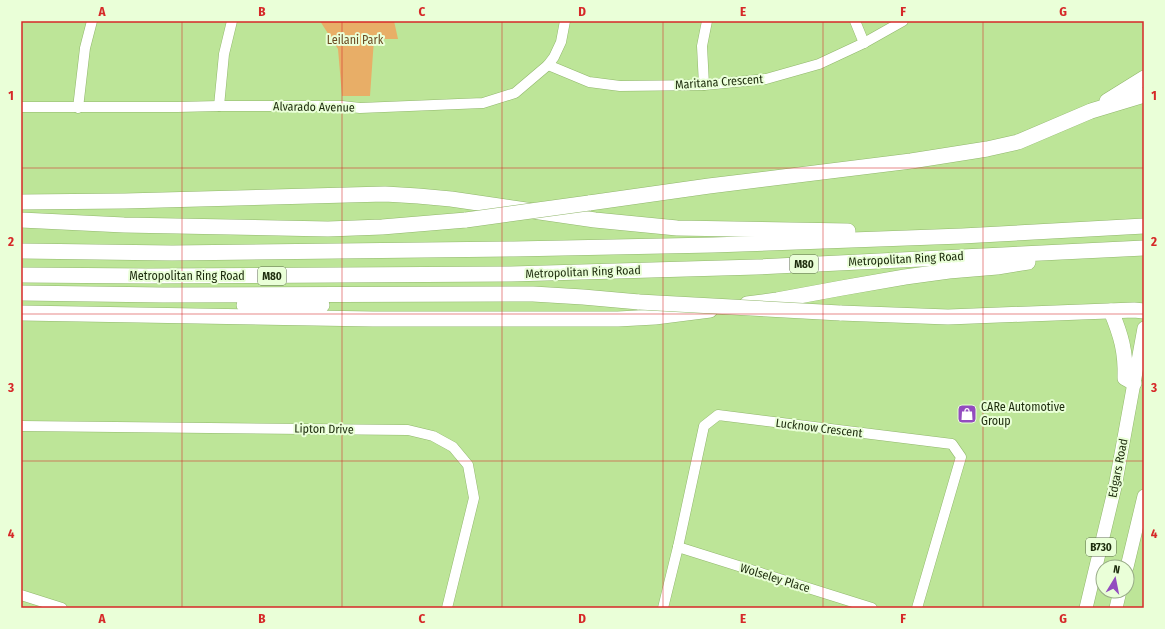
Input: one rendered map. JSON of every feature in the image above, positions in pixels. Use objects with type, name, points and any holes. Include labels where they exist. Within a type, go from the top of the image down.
[{"type":"highway","points":[[1091,111],[1144,78]]},
{"type":"highway","points":[[21,220],[328,229],[382,227],[466,220],[709,186],[904,162],[986,149],[1018,142],[1091,111],[1144,95]]},
{"type":"highway","points":[[21,202],[124,201],[385,194],[451,199],[595,220],[677,228],[823,230],[962,236]]},
{"type":"highway","points":[[21,230],[124,224]]},
{"type":"highway","name":"Metropolitan Ring Road","points":[[21,251],[172,253],[514,249],[962,236],[1144,226]]},
{"type":"highway","name":"Metropolitan Ring Road","points":[[21,275],[148,276],[511,274],[757,267],[1144,248]]},
{"type":"highway","points":[[21,313],[373,319],[618,319],[655,317],[777,300],[949,271],[997,267],[1096,250]]},
{"type":"highway","points":[[21,293],[163,295],[533,294],[639,302],[840,313],[948,317],[996,314],[1134,310],[1144,311]]},
{"type":"highway","points":[[21,304],[468,305],[639,302]]},
{"type":"highway","points":[[1111,311],[1125,353],[1126,378],[1134,383]]},
{"type":"main road","name":"Edgars Road","points":[[1086,608],[1115,487],[1144,328]]},
{"type":"main road","name":"B730","points":[[1128,559],[1144,496]]},
{"type":"street","points":[[78,108],[84,48],[92,21]]},
{"type":"street","points":[[219,106],[224,54],[232,21]]},
{"type":"street","name":"Alvarado Avenue","points":[[21,107],[342,106],[366,108],[483,103],[515,93],[551,61],[561,42],[565,21]]},
{"type":"street","points":[[704,85],[702,46],[707,21]]},
{"type":"street","points":[[855,21],[864,42]]},
{"type":"street","name":"Maritana Crescent","points":[[551,61],[555,69],[588,82],[620,86],[704,85],[766,79],[819,64],[903,21]]},
{"type":"street","name":"Lucknow Crescent","points":[[663,608],[678,547],[704,426],[718,415],[952,444],[961,457],[917,608]]},
{"type":"street","name":"Lipton Drive","points":[[21,426],[408,430],[433,436],[453,447],[468,465],[474,498],[447,608]]},
{"type":"street","name":"Wolseley Place","points":[[678,547],[872,608]]},
{"type":"street","points":[[21,595],[62,608]]},
{"type":"green space","name":"Leilani Park","points":[[320,21],[394,21],[398,39],[374,39],[370,96],[342,96],[338,49]]},
{"type":"place","name":"CARe Automotive Group","points":[[967,414]]}]
